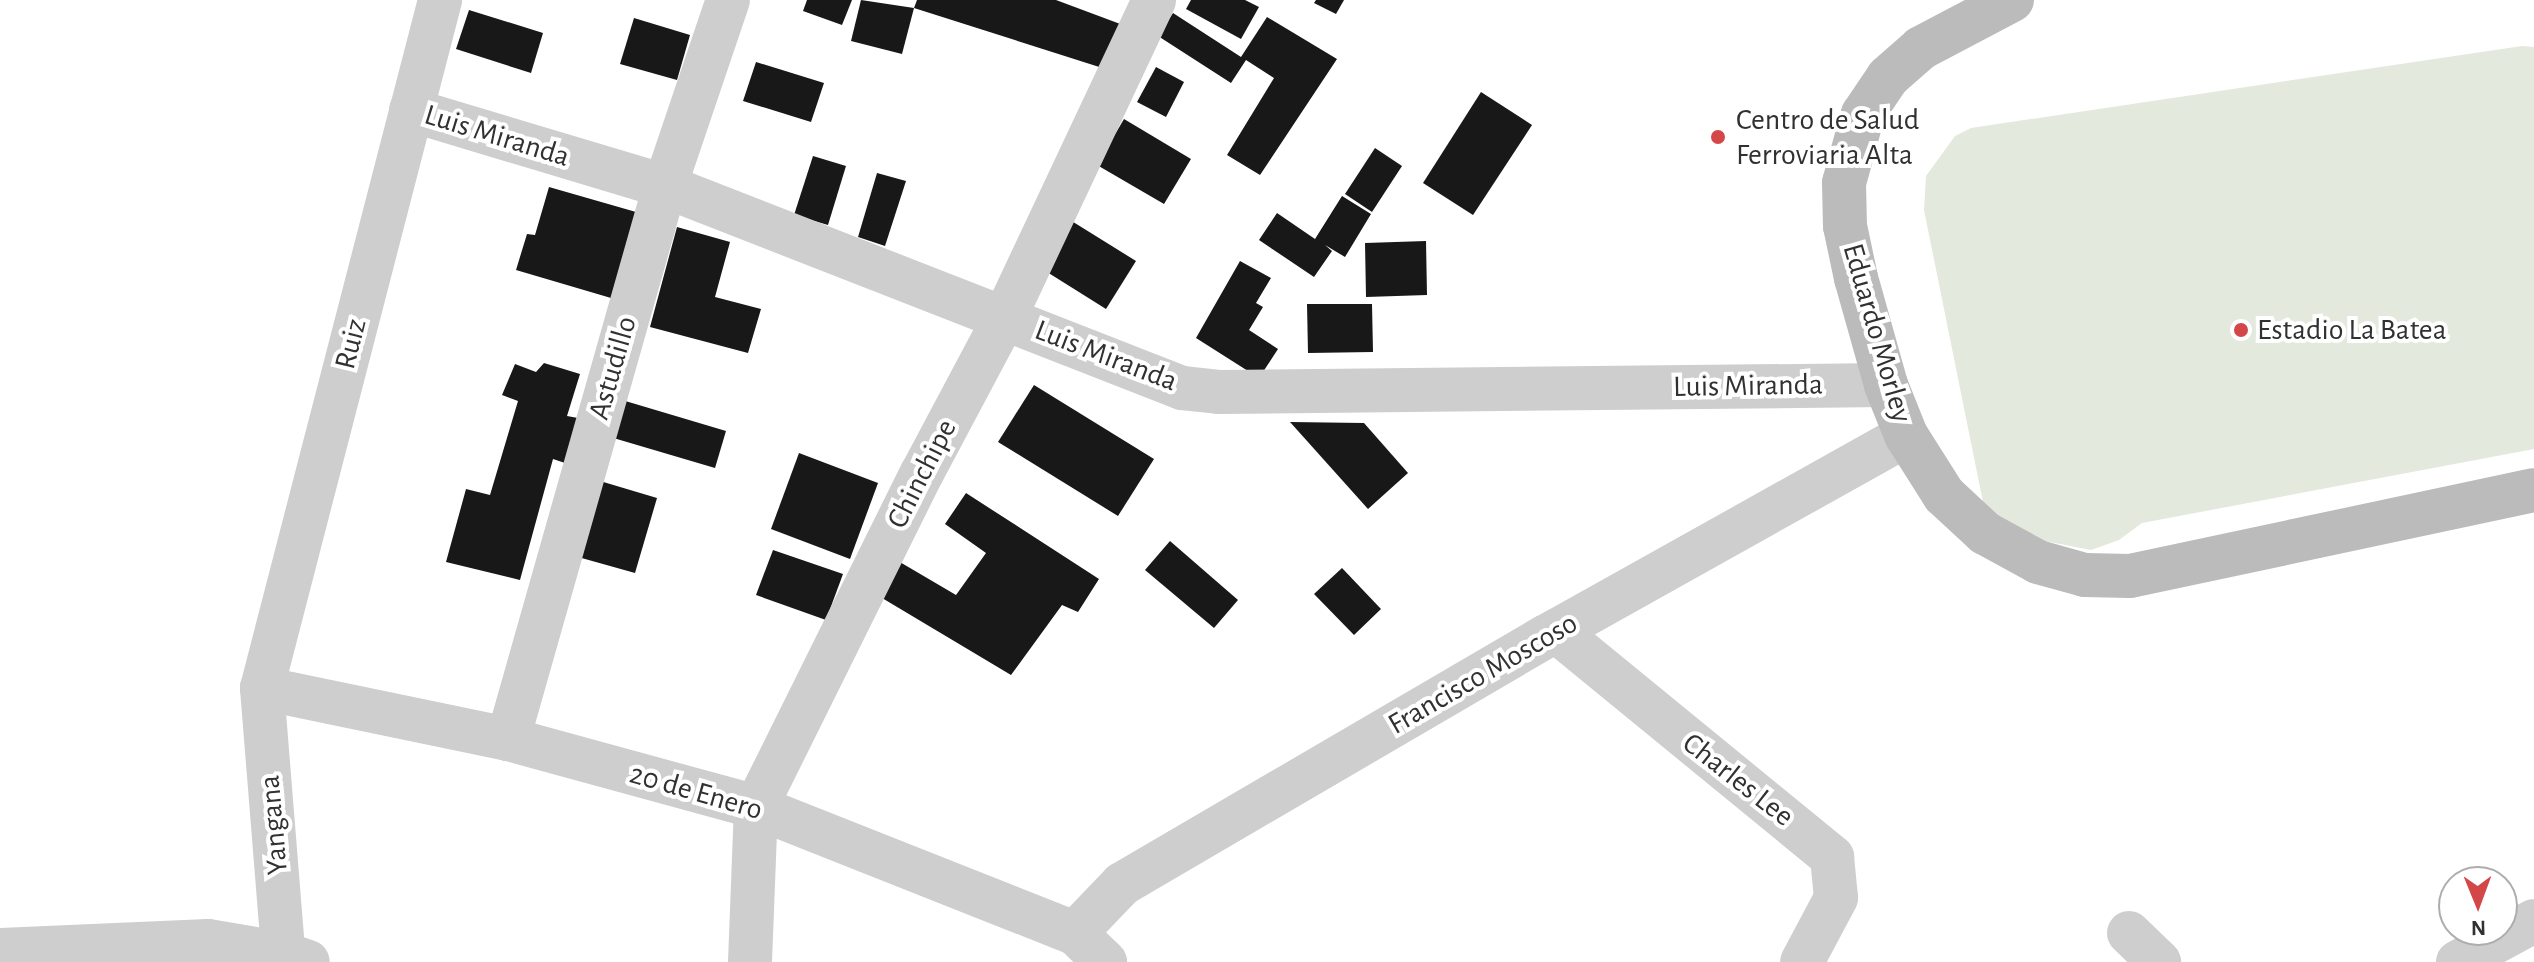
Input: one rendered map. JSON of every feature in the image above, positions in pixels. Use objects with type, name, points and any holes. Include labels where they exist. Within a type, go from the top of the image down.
[{"type":"street","name":"Ruiz","points":[[262,688],[440,0]]},
{"type":"street","name":"Astudillo","points":[[508,739],[665,186],[728,0]]},
{"type":"street","name":"Chinchipe","points":[[750,962],[756,807],[922,473],[1005,317],[1154,0]]},
{"type":"street","name":"Eduardo Morley","points":[[2012,0],[1921,48],[1888,77],[1863,114],[1844,183],[1845,226],[1886,385],[1906,435],[1944,495],[1985,533],[2038,562],[2085,575],[2130,576],[2534,490]]},
{"type":"street","name":"Luis Miranda","points":[[411,110],[665,186],[1182,388],[1219,392],[1886,385]]},
{"type":"street","name":"Francisco Moscoso","points":[[1090,948],[1122,884],[1556,631],[1906,435]]},
{"type":"street","name":"Charles Lee","points":[[1556,631],[1832,857],[1836,898],[1802,962]]},
{"type":"street","name":"20 de Enero","points":[[262,688],[508,739],[756,807],[1090,948]]},
{"type":"street","name":"Yangana","points":[[262,688],[293,959]]},
{"type":"street","points":[[2458,962],[2534,921]]},
{"type":"street","points":[[0,950],[208,941],[293,959]]},
{"type":"shaded area","name":"Estadio La Batea","points":[[2522,46],[2534,47],[2534,449],[2142,523],[2119,540],[2091,550],[2025,537],[1985,512],[1924,210],[1926,176],[1955,136],[1971,128]]},
{"type":"building","points":[[807,0],[852,0],[842,25],[803,11]]},
{"type":"building","points":[[861,0],[914,8],[902,54],[851,41]]},
{"type":"building","points":[[917,0],[1056,0],[1131,28],[1115,72],[914,8]]},
{"type":"building","points":[[1191,0],[1245,0],[1259,7],[1241,39],[1186,9]]},
{"type":"building","points":[[1316,0],[1344,0],[1336,14],[1314,3]]},
{"type":"building","points":[[469,10],[543,33],[531,73],[456,49]]},
{"type":"building","points":[[1173,13],[1241,57],[1267,17],[1337,59],[1260,175],[1227,155],[1274,78],[1246,60],[1231,83],[1158,36]]},
{"type":"building","points":[[634,18],[690,35],[677,80],[620,64]]},
{"type":"building","points":[[756,62],[824,83],[811,122],[743,101]]},
{"type":"building","points":[[1156,67],[1184,82],[1166,117],[1137,102]]},
{"type":"building","points":[[1481,92],[1532,125],[1473,215],[1423,183]]},
{"type":"building","points":[[1124,119],[1191,159],[1164,204],[1097,165]]},
{"type":"building","points":[[1375,148],[1402,166],[1372,212],[1345,194]]},
{"type":"building","points":[[813,156],[846,166],[828,225],[794,215]]},
{"type":"building","points":[[877,173],[906,181],[885,246],[858,237]]},
{"type":"building","points":[[549,187],[636,212],[611,298],[516,270],[527,234],[535,235]]},
{"type":"building","points":[[1342,196],[1371,214],[1345,257],[1325,245],[1332,251],[1314,277],[1259,240],[1277,213],[1315,239]]},
{"type":"building","points":[[1070,220],[1136,261],[1106,309],[1039,267]]},
{"type":"building","points":[[677,227],[730,242],[715,297],[761,309],[748,353],[650,327]]},
{"type":"building","points":[[1426,241],[1427,295],[1366,297],[1365,243]]},
{"type":"building","points":[[1240,261],[1271,278],[1256,303],[1263,307],[1249,330],[1278,349],[1259,378],[1196,338]]},
{"type":"building","points":[[1307,304],[1372,304],[1373,352],[1308,353]]},
{"type":"building","points":[[544,363],[580,374],[567,416],[578,418],[565,463],[553,459],[520,580],[446,562],[466,489],[490,495],[518,401],[502,395],[515,364],[536,372]]},
{"type":"building","points":[[1034,385],[1154,459],[1118,516],[998,442]]},
{"type":"building","points":[[622,400],[726,431],[715,468],[610,437]]},
{"type":"building","points":[[1290,422],[1364,423],[1408,473],[1368,509]]},
{"type":"building","points":[[799,453],[878,483],[850,559],[771,529]]},
{"type":"building","points":[[600,481],[657,498],[635,573],[578,557]]},
{"type":"building","points":[[966,493],[1099,579],[1078,612],[1062,605],[1011,675],[872,592],[893,558],[956,595],[986,553],[945,524]]},
{"type":"building","points":[[1170,541],[1238,600],[1214,628],[1145,570]]},
{"type":"building","points":[[773,550],[843,574],[826,620],[756,595]]},
{"type":"building","points":[[1342,568],[1381,609],[1354,635],[1314,594]]},
{"type":"place","name":"Centro de Salud Ferroviaria Alta","points":[[1718,137]]},
{"type":"place","name":"Estadio La Batea","points":[[2241,330]]}]
